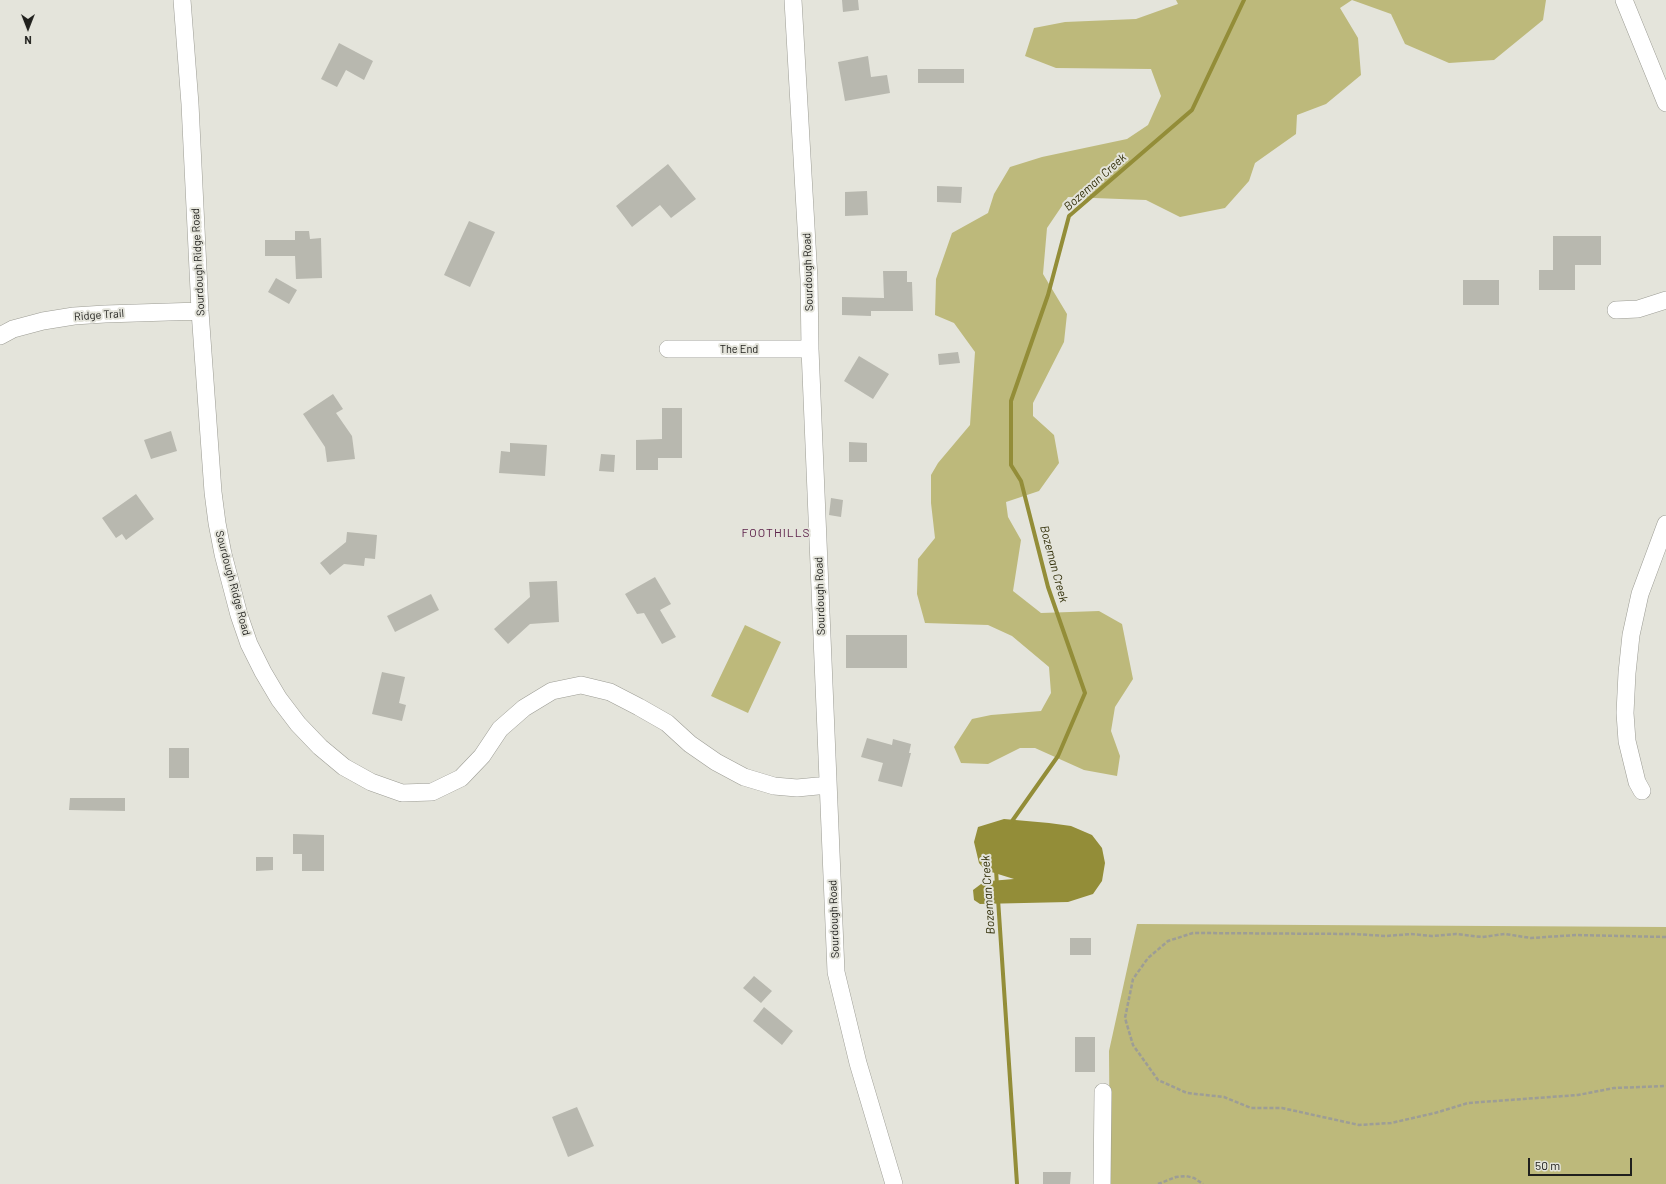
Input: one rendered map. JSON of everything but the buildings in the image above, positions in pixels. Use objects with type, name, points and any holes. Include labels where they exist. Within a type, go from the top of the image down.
[{"type":"street","name":"Sourdough Ridge Road","points":[[182,0],[190,104],[200,311],[213,492],[223,554],[238,615],[249,644],[263,672],[279,699],[298,724],[320,747],[344,767],[372,782],[402,793],[432,792],[461,778],[482,756],[500,729],[524,708],[552,691],[581,685],[610,692],[639,707],[667,723],[690,744],[716,762],[744,777],[774,786],[797,788],[828,785]]},
{"type":"street","name":"Sourdough Road","points":[[793,0],[809,279],[810,348],[836,972],[858,1063],[894,1184]]},
{"type":"street","points":[[1624,0],[1666,103]]},
{"type":"street","points":[[1616,310],[1638,309],[1666,300]]},
{"type":"street","name":"Ridge Trail","points":[[0,336],[13,329],[43,321],[74,316],[200,311]]},
{"type":"street","name":"The End","points":[[668,350],[810,348]]},
{"type":"street","points":[[1642,791],[1637,782],[1627,740],[1625,713],[1627,673],[1632,635],[1640,594],[1666,524]]},
{"type":"street","points":[[1102,1184],[1103,1092]]},
{"type":"path","points":[[1666,937],[1576,935],[1531,938],[1505,934],[1482,937],[1456,934],[1432,936],[1411,934],[1386,936],[1355,934],[1193,933],[1168,941],[1148,958],[1133,979],[1125,1018],[1133,1045],[1158,1080],[1187,1093],[1224,1097],[1251,1108],[1282,1108],[1359,1125],[1391,1122],[1435,1113],[1468,1103],[1578,1095],[1614,1088],[1666,1086]]},
{"type":"path","points":[[1158,1184],[1176,1177],[1186,1176],[1194,1178],[1203,1184]]},
{"type":"shaded area","points":[[1176,0],[1352,0],[1340,8],[1358,38],[1361,75],[1326,104],[1297,115],[1296,134],[1255,163],[1249,181],[1225,208],[1180,217],[1146,200],[1068,197],[1047,228],[1043,274],[1067,314],[1064,342],[1033,403],[1033,416],[1054,435],[1059,463],[1039,491],[1006,502],[1008,517],[1021,540],[1013,591],[1041,613],[1099,611],[1122,624],[1133,679],[1115,707],[1111,731],[1120,756],[1117,776],[1084,770],[1035,748],[1020,748],[988,764],[961,763],[954,747],[972,719],[991,715],[1041,711],[1051,693],[1049,667],[1012,636],[988,625],[925,623],[917,594],[918,559],[935,538],[931,503],[931,475],[938,463],[970,425],[975,352],[954,323],[935,315],[936,279],[952,233],[988,213],[994,194],[1010,167],[1042,157],[1127,139],[1148,125],[1161,96],[1151,69],[1056,68],[1025,56],[1034,28],[1065,22],[1136,19],[1178,4]]},
{"type":"shaded area","points":[[1352,0],[1546,0],[1543,20],[1494,60],[1449,63],[1405,44],[1391,14]]},
{"type":"shaded area","points":[[745,625],[781,642],[748,713],[711,696]]},
{"type":"shaded area","points":[[1137,924],[1666,927],[1666,1184],[1110,1184],[1109,1051]]},
{"type":"water","points":[[1004,819],[1071,826],[1092,835],[1102,848],[1105,863],[1102,881],[1093,894],[1068,902],[980,904],[974,900],[973,890],[981,884],[990,881],[1014,879],[985,870],[979,863],[974,842],[978,827]]},
{"type":"waterway","name":"Bozeman Creek","points":[[1010,824],[1058,756],[1085,693],[1048,587],[1021,481],[1011,465],[1011,401],[1048,295],[1069,216],[1192,110],[1244,0]]},
{"type":"waterway","name":"Bozeman Creek","points":[[996,869],[997,886]]},
{"type":"waterway","name":"Bozeman Creek","points":[[998,899],[1017,1184]]},
{"type":"district","name":"FOOTHILLS","points":[[776,533]]}]
